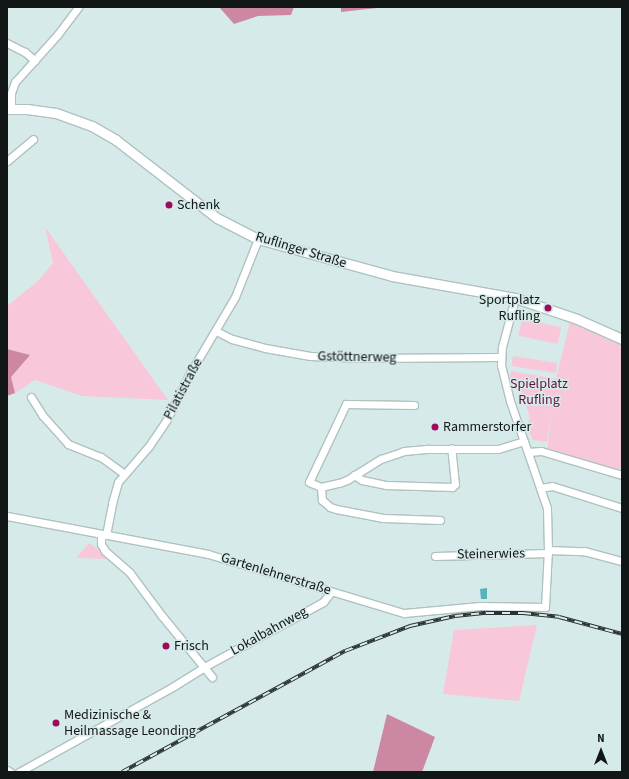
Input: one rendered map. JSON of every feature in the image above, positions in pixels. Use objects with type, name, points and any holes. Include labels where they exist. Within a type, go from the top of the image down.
[{"type":"street","points":[[9,109],[11,93],[15,82],[78,7]]},
{"type":"street","points":[[7,43],[25,52],[34,61]]},
{"type":"street","name":"Ruflinger Straße","points":[[9,109],[56,113],[92,126],[116,140],[217,218],[258,239],[392,276],[515,298],[562,314],[622,339]]},
{"type":"street","points":[[7,161],[33,139]]},
{"type":"street","name":"Pilatistraße","points":[[103,534],[118,482],[158,435],[176,404],[190,373],[216,331],[242,282],[258,239]]},
{"type":"street","points":[[515,298],[501,357],[502,373],[547,508],[548,551]]},
{"type":"street","name":"Gstöttnerweg","points":[[216,331],[232,339],[265,348],[310,356],[367,358],[501,357]]},
{"type":"street","points":[[31,397],[44,416],[68,444],[100,457],[124,474]]},
{"type":"street","points":[[414,405],[346,404],[309,482],[321,487],[339,483],[367,466],[392,454],[416,450],[451,448],[498,449],[524,441]]},
{"type":"street","points":[[354,475],[362,480],[386,485],[452,487],[455,484],[451,448]]},
{"type":"street","points":[[528,452],[541,451],[622,476]]},
{"type":"street","points":[[540,488],[552,486],[622,508]]},
{"type":"street","points":[[321,487],[322,500],[330,507],[336,509],[398,519],[440,520]]},
{"type":"street","name":"Gartenlehnerstraße","points":[[7,516],[208,554],[404,613],[480,606],[545,607],[548,551]]},
{"type":"street","points":[[103,534],[101,544],[105,551],[130,573],[212,677]]},
{"type":"street","name":"Steinerwies","points":[[435,556],[548,551],[584,551],[622,561]]},
{"type":"street","name":"Lokalbahnweg","points":[[19,772],[167,690],[204,667],[323,602],[331,592]]},
{"type":"green space","points":[[45,227],[168,400],[82,396],[35,380],[15,393],[10,377],[29,355],[7,349],[7,306],[37,282],[53,263]]},
{"type":"green space","points":[[522,319],[561,327],[558,344],[518,336]]},
{"type":"green space","name":"Spielplatz Rufling","points":[[570,322],[622,346],[622,470],[547,451],[552,408],[547,442],[533,440],[526,426],[530,418],[519,382],[510,377],[511,371],[556,379]]},
{"type":"green space","points":[[513,356],[557,363],[556,373],[511,366]]},
{"type":"green space","points":[[89,543],[111,559],[76,558]]},
{"type":"green space","points":[[537,625],[519,701],[443,694],[454,630]]},
{"type":"shaded area","points":[[219,7],[294,7],[291,15],[258,16],[234,24]]},
{"type":"shaded area","points":[[341,7],[386,7],[341,12]]},
{"type":"shaded area","points":[[7,349],[30,355],[11,377],[15,393],[7,396]]},
{"type":"shaded area","points":[[387,714],[435,737],[422,772],[373,772]]},
{"type":"water","points":[[487,588],[487,599],[481,599],[480,589]]},
{"type":"railway","points":[[122,772],[345,651],[410,626],[455,616],[486,613],[523,613],[559,617],[622,634]]},
{"type":"place","name":"Schenk","points":[[169,205]]},
{"type":"place","name":"Sportplatz Rufling","points":[[548,308]]},
{"type":"place","name":"Rammerstorfer","points":[[435,427]]},
{"type":"place","name":"Frisch","points":[[166,646]]},
{"type":"place","name":"Medizinische & Heilmassage Leonding","points":[[56,723]]}]
